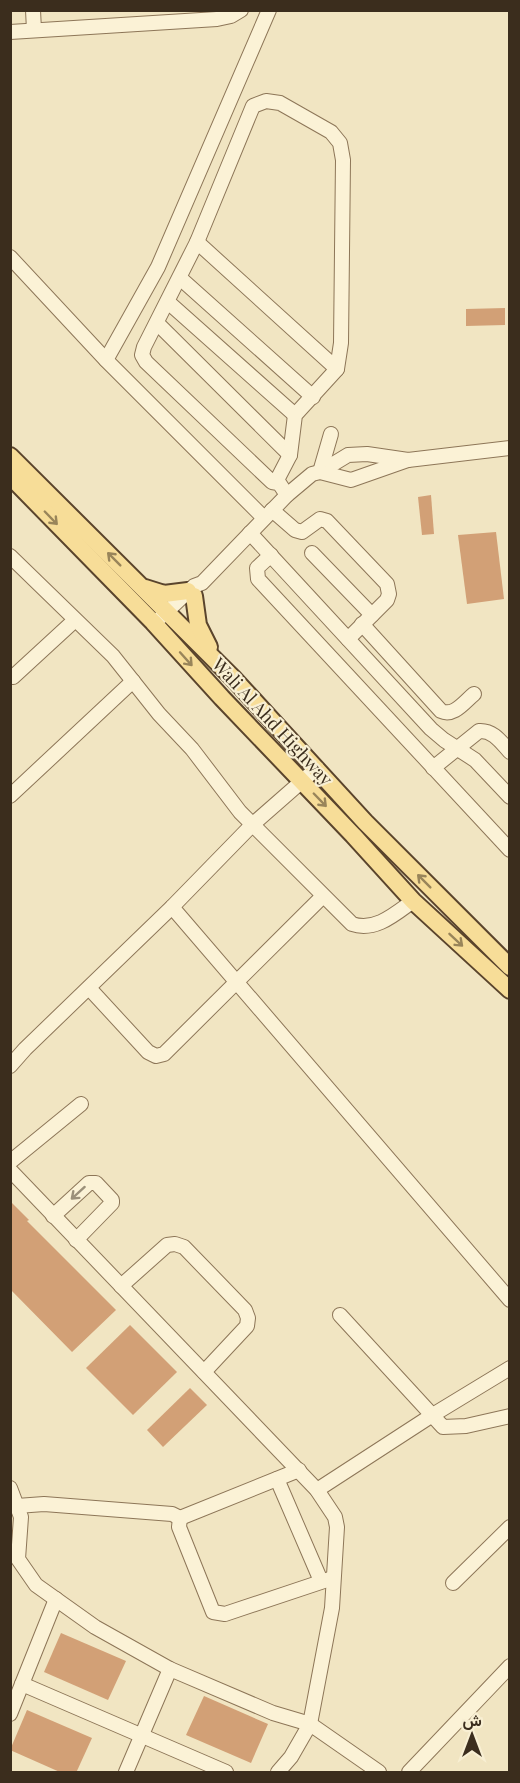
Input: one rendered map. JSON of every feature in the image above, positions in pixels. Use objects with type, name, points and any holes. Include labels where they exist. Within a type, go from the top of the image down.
[{"type":"main road","name":"Wali Al Ahd Highway","points":[[10,456],[142,586],[162,620],[222,698],[413,901],[510,990]]},
{"type":"main road","name":"Wali Al Ahd Highway","points":[[10,476],[162,620],[219,663],[365,822],[510,967]]},
{"type":"main road","points":[[142,586],[165,594],[195,590],[198,625],[219,663]]},
{"type":"street","points":[[33,10],[34,30]]},
{"type":"street","points":[[10,32],[217,19],[231,16],[241,10]]},
{"type":"street","points":[[106,360],[162,258],[269,10]]},
{"type":"street","points":[[278,483],[290,455],[296,415],[337,369],[341,343],[344,160],[340,143],[331,132],[280,103],[266,102],[253,106],[197,242],[144,347],[143,357],[272,482],[278,483],[287,495]]},
{"type":"street","points":[[197,242],[337,369]]},
{"type":"street","points":[[10,257],[106,360],[268,514],[302,532],[323,519],[387,584],[389,594],[387,600],[348,639]]},
{"type":"street","points":[[180,278],[313,396]]},
{"type":"street","points":[[168,302],[296,415]]},
{"type":"street","points":[[157,324],[290,455]]},
{"type":"street","points":[[320,472],[331,434]]},
{"type":"street","points":[[320,472],[351,480],[408,460],[510,448]]},
{"type":"street","points":[[162,620],[195,590],[287,495],[312,474],[320,472],[348,455],[367,454],[408,460]]},
{"type":"street","points":[[250,533],[431,729],[475,760],[510,797]]},
{"type":"street","points":[[312,553],[441,711],[447,714],[453,712],[474,694]]},
{"type":"street","points":[[271,555],[257,568],[258,579],[510,850]]},
{"type":"street","points":[[10,556],[113,656],[192,749],[240,812],[352,924],[362,927],[387,919],[413,901]]},
{"type":"street","points":[[11,675],[75,620]]},
{"type":"street","points":[[10,796],[133,681]]},
{"type":"street","points":[[433,768],[476,732],[483,730],[492,734],[510,752]]},
{"type":"street","points":[[10,1066],[252,825],[317,768]]},
{"type":"street","points":[[89,988],[148,1052],[156,1056],[165,1054],[323,896]]},
{"type":"street","points":[[172,907],[510,1300]]},
{"type":"street","points":[[10,1162],[81,1104]]},
{"type":"street","points":[[10,1170],[317,1490],[335,1517],[337,1527],[327,1580]]},
{"type":"street","points":[[53,1216],[88,1184],[96,1183],[104,1191],[112,1200],[111,1206],[76,1240]]},
{"type":"street","points":[[121,1286],[167,1245],[175,1244],[184,1247],[207,1270],[245,1310],[248,1318],[247,1326],[204,1372]]},
{"type":"street","points":[[340,1315],[430,1416],[443,1427],[466,1426],[510,1416]]},
{"type":"street","points":[[317,1490],[430,1416],[510,1368]]},
{"type":"street","points":[[17,1506],[44,1504],[172,1514],[180,1518],[298,1470]]},
{"type":"street","points":[[277,1479],[327,1580],[332,1608],[310,1724],[291,1757],[278,1773]]},
{"type":"street","points":[[10,1488],[21,1517],[14,1558],[36,1585],[95,1627],[170,1670],[264,1709],[310,1724],[379,1773]]},
{"type":"street","points":[[180,1518],[179,1527],[213,1612],[225,1614],[327,1580]]},
{"type":"street","points":[[453,1583],[509,1528]]},
{"type":"street","points":[[10,1714],[56,1599]]},
{"type":"street","points":[[409,1773],[510,1666]]},
{"type":"street","points":[[126,1773],[170,1670]]},
{"type":"street","points":[[22,1684],[226,1773]]},
{"type":"building","points":[[505,308],[505,325],[466,326],[466,309]]},
{"type":"building","points":[[431,495],[434,534],[422,535],[418,497]]},
{"type":"building","points":[[496,532],[504,599],[467,604],[458,535]]},
{"type":"building","points":[[10,1201],[116,1310],[72,1352],[10,1289]]},
{"type":"building","points":[[130,1325],[177,1372],[133,1415],[86,1368]]},
{"type":"building","points":[[190,1388],[207,1405],[163,1447],[147,1430]]},
{"type":"building","points":[[61,1633],[126,1661],[108,1700],[44,1672]]},
{"type":"building","points":[[204,1696],[268,1724],[251,1763],[186,1735]]},
{"type":"building","points":[[27,1710],[92,1738],[76,1773],[62,1773],[10,1750]]}]
